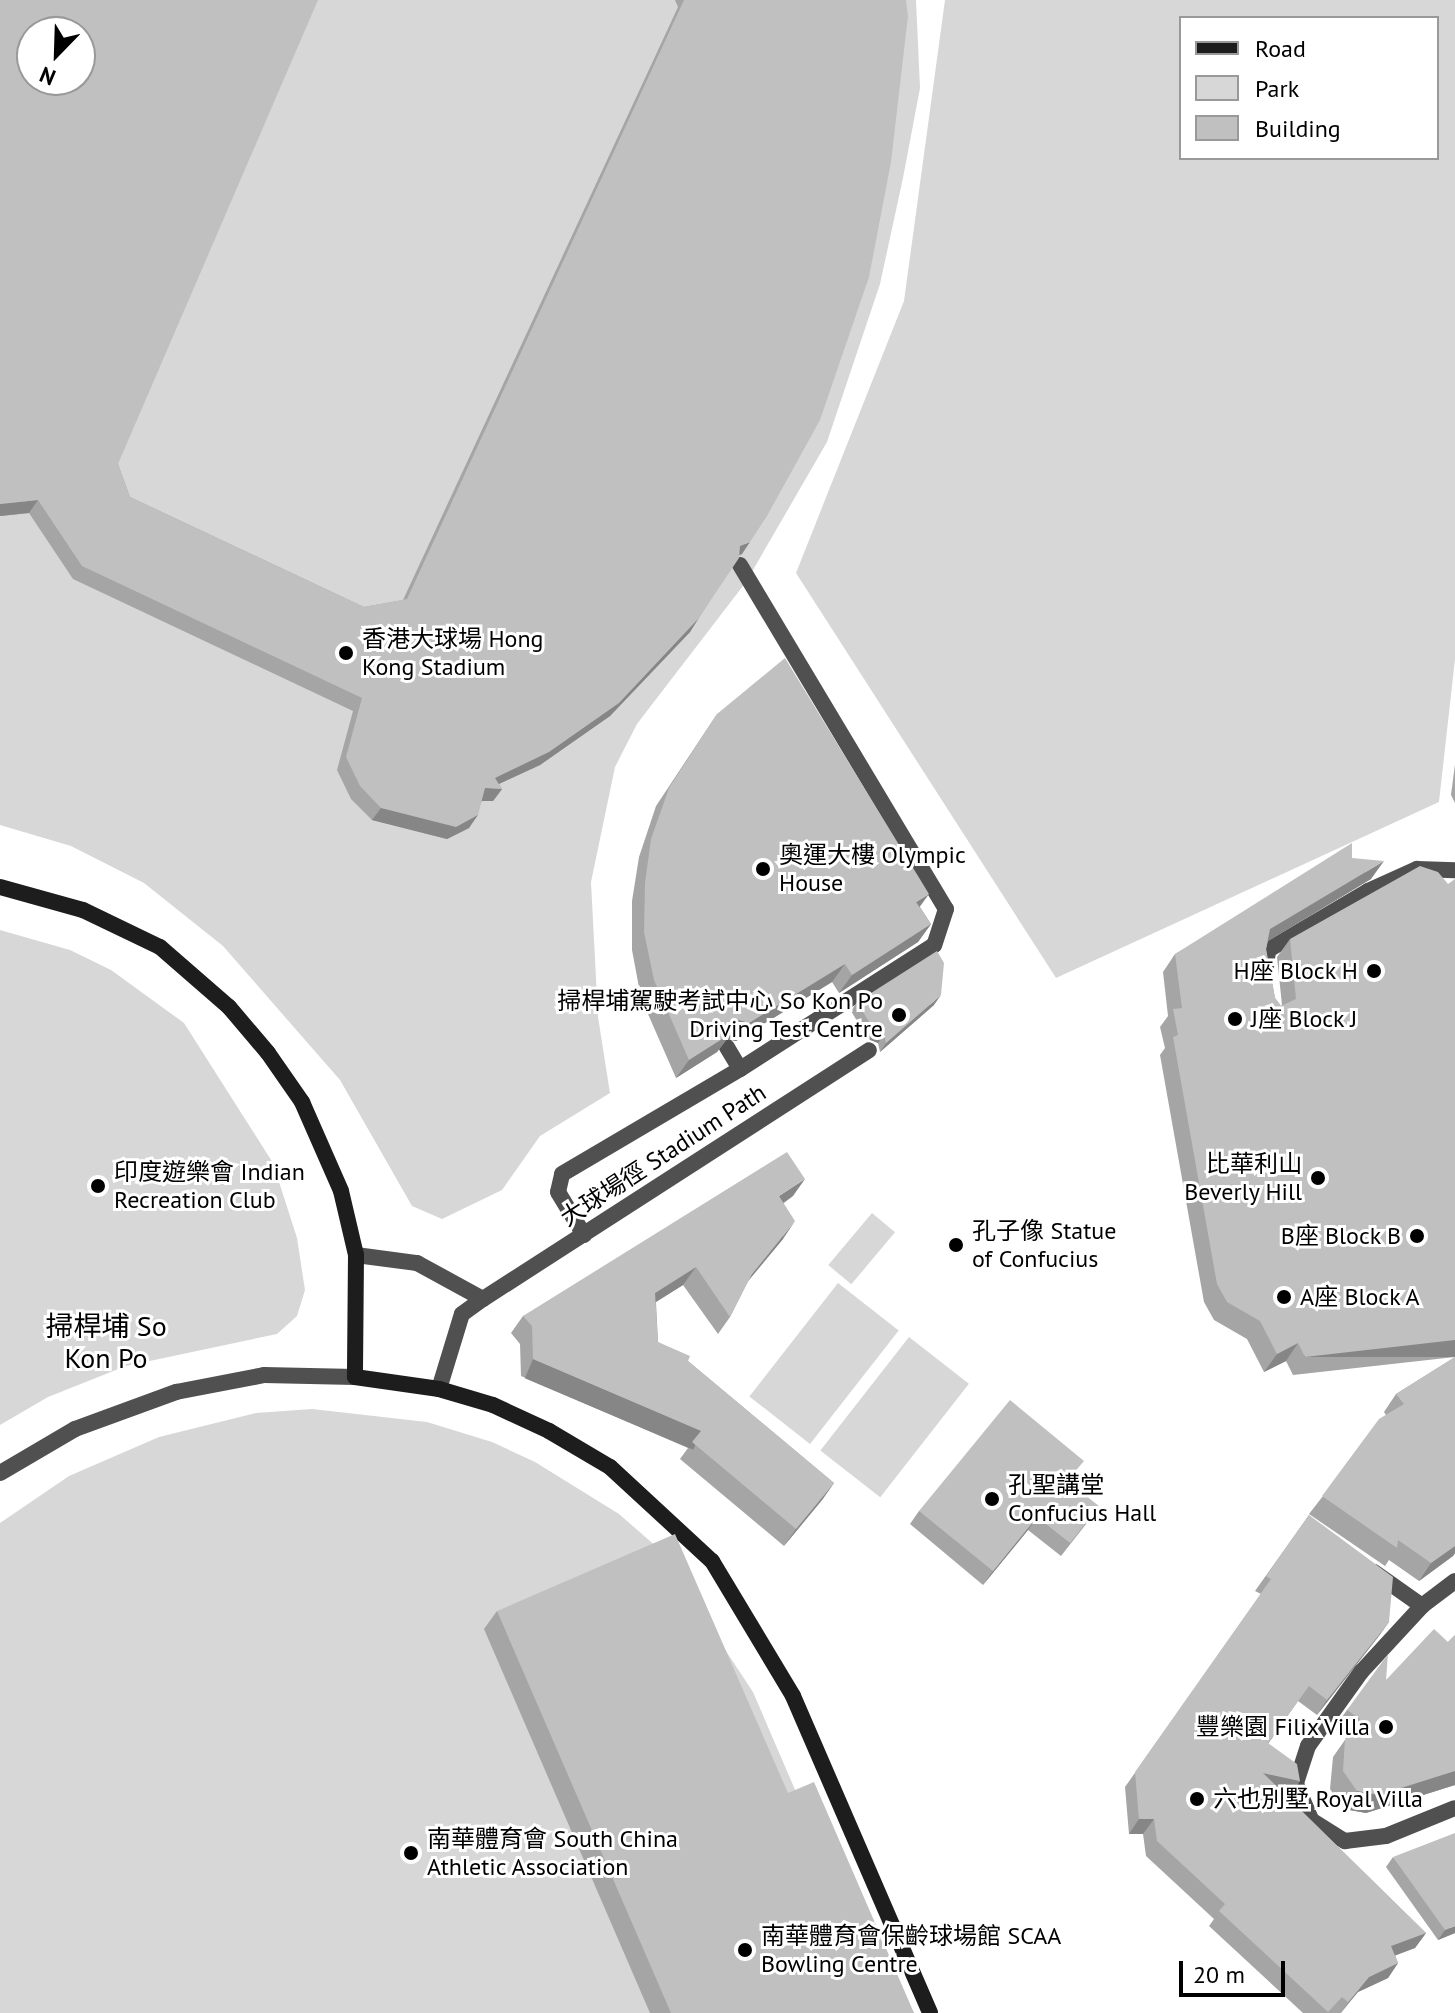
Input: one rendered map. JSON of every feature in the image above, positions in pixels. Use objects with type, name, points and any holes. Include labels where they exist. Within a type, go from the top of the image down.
[{"type":"street","points":[[584,1235],[558,1192],[562,1174],[740,1069],[934,945],[946,909],[740,565]]},
{"type":"street","points":[[1436,891],[1447,869]]},
{"type":"street","points":[[1268,989],[1264,965],[1268,950],[1404,873],[1447,869]]},
{"type":"street","points":[[0,887],[83,910],[160,947],[229,1007],[268,1053],[323,1142],[356,1255],[355,1377]]},
{"type":"street","points":[[727,1047],[740,1069]]},
{"type":"street","name":"大球場徑 Stadium Path","points":[[439,1389],[462,1314],[869,1050]]},
{"type":"street","points":[[356,1255],[417,1263],[483,1299]]},
{"type":"street","points":[[0,1473],[75,1429],[176,1392],[264,1375],[355,1377],[439,1389],[521,1418],[610,1467],[712,1561],[793,1696],[930,2013]]},
{"type":"street","points":[[1359,1561],[1422,1606]]},
{"type":"street","points":[[1455,1581],[1422,1606],[1361,1672],[1308,1746],[1296,1784],[1311,1820],[1345,1841],[1386,1836],[1455,1808]]},
{"type":"green space","name":"香港大球場 Hong Kong Stadium","points":[[0,0],[916,0],[920,88],[903,178],[880,284],[827,442],[746,582],[637,724],[615,767],[591,882],[598,1017],[610,1093],[540,1136],[502,1190],[442,1219],[412,1206],[340,1080],[223,946],[144,883],[71,846],[0,825]]},
{"type":"green space","points":[[945,0],[1455,0],[1455,659],[1439,802],[1056,978],[796,573],[904,301]]},
{"type":"green space","name":"印度遊樂會 Indian Recreation Club","points":[[0,930],[70,950],[111,970],[184,1023],[273,1163],[297,1238],[305,1290],[297,1316],[277,1334],[126,1366],[48,1397],[0,1425]]},
{"type":"green space","points":[[872,1213],[895,1232],[851,1284],[828,1265]]},
{"type":"green space","points":[[838,1283],[899,1330],[810,1444],[749,1396]]},
{"type":"green space","points":[[909,1337],[969,1384],[880,1497],[820,1450]]},
{"type":"green space","name":"南華體育會 South China Athletic Association","points":[[312,1409],[427,1422],[492,1442],[535,1462],[619,1514],[658,1548],[753,1692],[891,2013],[0,2013],[0,1523],[69,1476],[159,1437],[256,1413]]},
{"type":"building","points":[[0,0],[318,0],[118,464],[130,497],[364,607],[407,599],[684,0],[906,0],[908,16],[891,162],[869,277],[820,420],[767,516],[750,542],[740,546],[739,558],[698,619],[619,703],[549,752],[495,778],[502,789],[485,788],[478,815],[456,827],[381,808],[360,786],[346,757],[362,698],[82,566],[38,500],[0,504]]},
{"type":"building","name":"奧運大樓 Olympic House","points":[[785,658],[929,894],[916,902],[931,924],[852,975],[845,964],[749,1023],[735,1019],[730,1034],[689,1060],[654,980],[644,932],[645,883],[651,839],[669,788],[717,714]]},
{"type":"building","name":"比華利山 Beverly Hill","points":[[1352,843],[1352,858],[1384,861],[1270,929],[1266,949],[1275,998],[1281,1006],[1296,999],[1290,939],[1420,866],[1438,872],[1448,884],[1455,879],[1455,1340],[1305,1357],[1298,1343],[1277,1354],[1260,1321],[1227,1302],[1217,1284],[1173,1037],[1178,1035],[1173,1009],[1182,1008],[1175,954]]},
{"type":"building","points":[[937,951],[944,963],[941,995],[886,1043],[884,1034],[874,1030],[857,1002]]},
{"type":"building","points":[[787,1152],[805,1179],[779,1196],[795,1221],[752,1274],[730,1317],[696,1267],[655,1293],[658,1342],[690,1356],[688,1361],[834,1483],[796,1529],[692,1442],[701,1431],[533,1359],[532,1326],[523,1316]]},
{"type":"building","points":[[1455,1357],[1455,1546],[1431,1563],[1398,1540],[1397,1548],[1322,1496],[1379,1419],[1404,1404],[1396,1394]]},
{"type":"building","name":"孔聖講堂 Confucius Hall","points":[[1010,1400],[1084,1461],[1067,1481],[1099,1506],[1070,1543],[1037,1517],[993,1571],[919,1511]]},
{"type":"building","points":[[1309,1515],[1393,1577],[1389,1622],[1327,1700],[1309,1686],[1268,1743],[1297,1764],[1300,1781],[1263,1773],[1426,1933],[1391,1946],[1398,1963],[1369,1977],[1348,2002],[1342,1997],[1328,2012],[1219,1911],[1225,1904],[1157,1841],[1154,1819],[1139,1819],[1135,1772],[1271,1579],[1266,1576]]},
{"type":"building","points":[[675,1534],[788,1793],[814,1782],[914,2013],[671,2013],[497,1611]]},
{"type":"building","name":"豐樂園 Filix Villa","points":[[1434,1629],[1448,1642],[1455,1635],[1455,1771],[1379,1795],[1357,1791],[1343,1771],[1345,1739],[1360,1719],[1347,1710],[1388,1654],[1386,1680]]},
{"type":"building","points":[[1455,1833],[1455,1926],[1445,1930],[1393,1857]]},
{"type":"place","name":"香港大球場 Hong Kong Stadium","points":[[346,653]]},
{"type":"place","name":"奧運大樓 Olympic House","points":[[763,869]]},
{"type":"place","name":"H座 Block H","points":[[1374,971]]},
{"type":"place","name":"掃桿埔駕駛考試中心 So Kon Po Driving Test Centre","points":[[899,1015]]},
{"type":"place","name":"J座 Block J","points":[[1235,1019]]},
{"type":"place","name":"比華利山 Beverly Hill","points":[[1318,1178]]},
{"type":"place","name":"印度遊樂會 Indian Recreation Club","points":[[98,1186]]},
{"type":"place","name":"B座 Block B","points":[[1417,1236]]},
{"type":"place","name":"孔子像 Statue of Confucius","points":[[956,1245]]},
{"type":"place","name":"A座 Block A","points":[[1284,1297]]},
{"type":"place","name":"孔聖講堂 Confucius Hall","points":[[992,1499]]},
{"type":"place","name":"豐樂園 Filix Villa","points":[[1386,1727]]},
{"type":"place","name":"六也別墅 Royal Villa","points":[[1197,1799]]},
{"type":"place","name":"南華體育會 South China Athletic Association","points":[[411,1853]]},
{"type":"place","name":"南華體育會保齡球場館 SCAA Bowling Centre","points":[[745,1950]]},
{"type":"district","name":"掃桿埔 So Kon Po","points":[[106,1342]]}]
